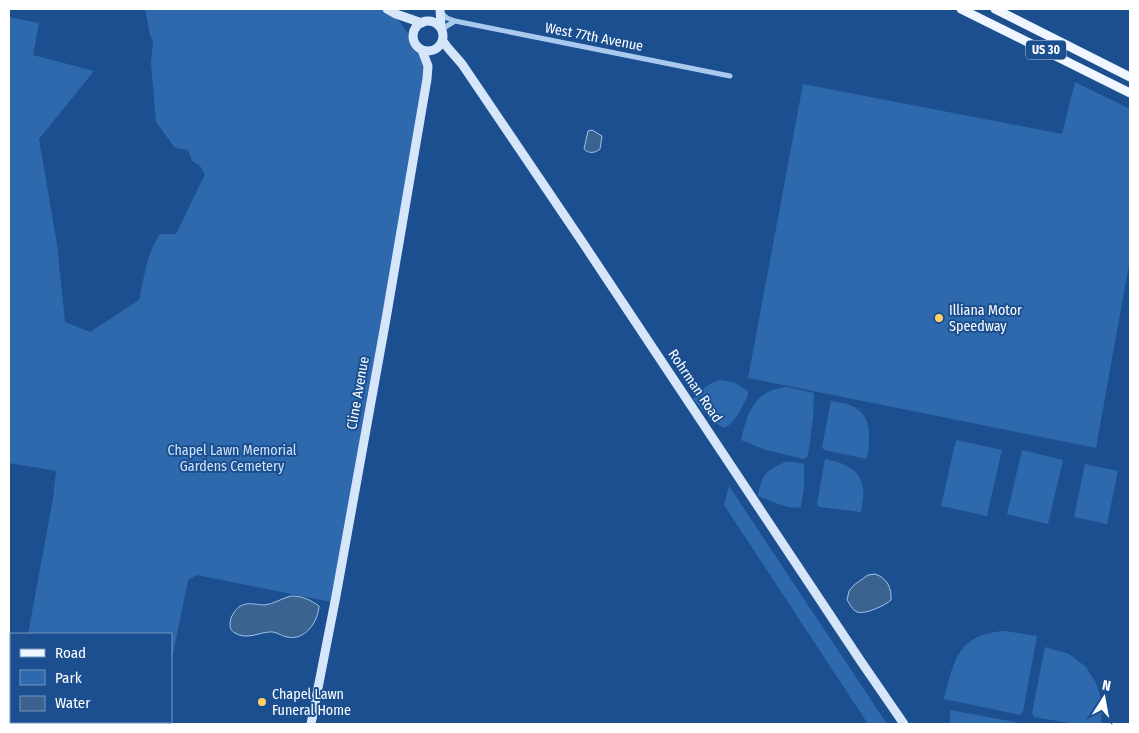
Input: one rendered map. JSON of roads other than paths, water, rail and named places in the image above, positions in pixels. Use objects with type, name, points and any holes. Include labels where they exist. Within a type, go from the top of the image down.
[{"type":"main road","name":"US 30","points":[[961,9],[1130,93]]},
{"type":"main road","name":"US 30","points":[[995,9],[1130,77]]},
{"type":"street","points":[[387,9],[396,14],[423,22],[435,23],[441,28]]},
{"type":"street","points":[[440,10],[441,28],[444,34],[441,46],[428,52],[422,50],[415,43],[414,33],[416,27],[440,10]]},
{"type":"street","name":"West 77th Avenue","points":[[440,10],[447,18],[454,21],[730,76]]},
{"type":"street","points":[[396,14],[414,33]]},
{"type":"street","points":[[441,28],[454,21]]},
{"type":"street","name":"Rohrman Road","points":[[443,40],[462,64],[581,240],[904,724]]},
{"type":"street","name":"Rohrman Road","points":[[436,49],[462,64]]},
{"type":"street","name":"Cline Avenue","points":[[428,66],[436,49]]},
{"type":"street","name":"Cline Avenue","points":[[311,724],[336,596],[428,79],[428,66],[422,50]]},
{"type":"water","points":[[592,130],[602,136],[600,149],[588,152],[584,149],[588,131]]},
{"type":"water","points":[[875,574],[883,578],[888,584],[891,591],[891,600],[870,611],[857,612],[847,600],[849,591],[868,575]]},
{"type":"water","points":[[291,596],[306,599],[319,606],[313,624],[305,633],[294,637],[272,632],[244,636],[235,633],[231,629],[230,624],[235,610],[242,605],[265,605]]},
{"type":"place","name":"Illiana Motor Speedway","points":[[939,318]]},
{"type":"place","name":"Chapel Lawn Funeral Home","points":[[262,702]]},
{"type":"park label","name":"Chapel Lawn Memorial Gardens Cemetery","points":[[232,458]]}]
